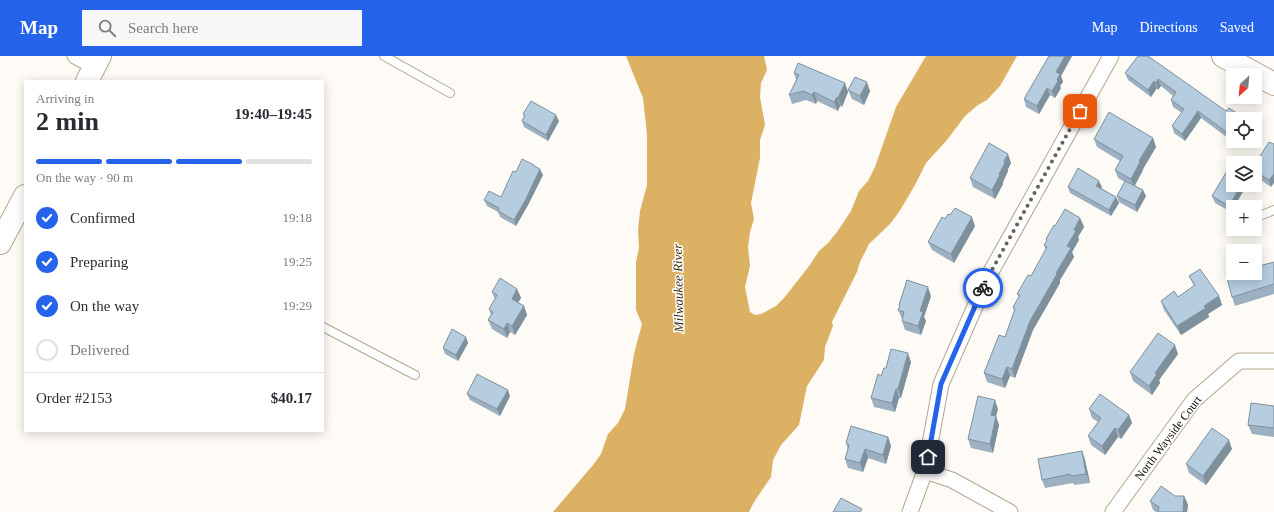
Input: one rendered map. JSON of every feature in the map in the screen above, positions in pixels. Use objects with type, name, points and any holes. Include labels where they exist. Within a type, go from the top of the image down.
[{"type":"main road","points":[[1223,56],[1274,84]]},
{"type":"main road","points":[[0,243],[24,198]]},
{"type":"street","points":[[75,56],[94,68]]},
{"type":"street","points":[[910,512],[925,471],[941,384],[988,277],[1111,56]]},
{"type":"street","name":"North Wayside Court","points":[[1113,512],[1194,400],[1238,361],[1274,361]]},
{"type":"street","points":[[925,471],[952,480],[1010,512]]},
{"type":"lane","points":[[384,56],[450,93]]},
{"type":"lane","points":[[1262,215],[1274,210]]},
{"type":"lane","points":[[324,328],[415,375]]},
{"type":"water","name":"Milwaukee River","points":[[626,56],[764,56],[767,70],[761,83],[760,97],[765,125],[760,140],[760,158],[751,203],[754,219],[748,247],[750,266],[745,287],[750,312],[755,315],[761,314],[776,306],[784,298],[819,251],[837,232],[851,211],[859,191],[868,181],[875,167],[896,107],[926,56],[1017,56],[1000,86],[987,100],[978,105],[965,116],[947,140],[926,163],[899,212],[890,224],[869,244],[832,322],[833,326],[825,347],[824,360],[807,386],[799,425],[781,445],[773,460],[771,477],[749,512],[553,512],[601,454],[608,434],[618,423],[625,409],[634,354],[642,324],[636,310],[636,262],[639,248],[638,230],[640,211],[647,185],[647,135],[643,98]]},
{"type":"building","points":[[1049,56],[1065,56],[1056,72],[1060,74],[1057,80],[1058,81],[1052,91],[1047,88],[1037,106],[1024,99]]},
{"type":"building","points":[[1138,56],[1148,56],[1226,111],[1229,108],[1235,112],[1226,112],[1226,132],[1198,111],[1182,134],[1172,126],[1184,109],[1171,100],[1176,92],[1158,79],[1156,83],[1154,81],[1148,90],[1125,73]]},
{"type":"building","points":[[798,63],[845,83],[838,98],[837,97],[834,102],[814,92],[812,95],[803,91],[789,95],[799,75],[794,73]]},
{"type":"building","points":[[855,77],[867,82],[860,96],[848,90]]},
{"type":"building","points":[[531,101],[556,115],[546,135],[522,121],[525,115],[523,114]]},
{"type":"building","points":[[1109,112],[1153,138],[1139,161],[1140,162],[1131,179],[1115,170],[1123,156],[1094,139]]},
{"type":"building","points":[[1269,142],[1274,144],[1274,174],[1269,180],[1262,176],[1262,156],[1260,156]]},
{"type":"building","points":[[989,143],[1008,154],[999,174],[1000,175],[992,190],[970,178]]},
{"type":"building","points":[[522,159],[540,169],[514,220],[498,211],[499,208],[484,200],[489,191],[501,197],[513,171],[516,172]]},
{"type":"building","points":[[1078,168],[1099,181],[1096,186],[1116,197],[1109,210],[1068,187]]},
{"type":"building","points":[[1226,173],[1226,192],[1237,192],[1232,200],[1226,200],[1226,204],[1212,196]]},
{"type":"building","points":[[1125,181],[1143,190],[1135,205],[1117,196]]},
{"type":"building","points":[[955,208],[972,217],[951,254],[928,242],[942,217],[945,219]]},
{"type":"building","points":[[1065,209],[1080,218],[1074,230],[1076,231],[1067,246],[1071,248],[1030,321],[1012,369],[1007,367],[1002,379],[984,373],[999,335],[1005,337],[1015,309],[1013,307],[1020,295],[1017,294],[1028,275],[1031,276],[1047,247],[1044,245],[1047,240],[1046,239]]},
{"type":"building","points":[[1274,262],[1274,284],[1232,297],[1228,280],[1262,280],[1262,265]]},
{"type":"building","points":[[1200,269],[1219,296],[1204,306],[1206,308],[1177,326],[1161,301],[1174,291],[1178,297],[1195,285],[1189,276]]},
{"type":"building","points":[[500,278],[517,289],[512,299],[524,306],[512,326],[507,323],[504,329],[488,320],[493,312],[489,309],[497,295],[492,292]]},
{"type":"building","points":[[907,280],[928,287],[920,311],[923,312],[918,326],[902,321],[904,312],[898,310]]},
{"type":"building","points":[[452,329],[466,337],[456,355],[443,348]]},
{"type":"building","points":[[1158,333],[1175,345],[1155,373],[1157,374],[1149,386],[1130,372]]},
{"type":"building","points":[[891,349],[908,353],[898,389],[896,389],[892,403],[871,398],[878,374],[881,376],[884,368],[886,368]]},
{"type":"building","points":[[477,374],[508,390],[497,409],[467,394]]},
{"type":"building","points":[[1100,394],[1129,415],[1118,430],[1115,428],[1102,446],[1088,436],[1101,418],[1089,409]]},
{"type":"building","points":[[978,396],[995,400],[991,415],[996,416],[990,444],[968,439]]},
{"type":"building","points":[[1251,403],[1274,406],[1274,428],[1248,425]]},
{"type":"building","points":[[851,426],[888,437],[883,455],[865,449],[860,463],[845,459],[849,445],[846,443]]},
{"type":"building","points":[[1212,428],[1229,440],[1203,476],[1186,464]]},
{"type":"building","points":[[1082,451],[1086,474],[1071,476],[1070,474],[1042,480],[1038,459]]},
{"type":"building","points":[[1161,486],[1175,496],[1184,496],[1183,512],[1158,512],[1159,507],[1150,501]]},
{"type":"building","points":[[841,498],[862,509],[860,512],[833,512]]},
{"type":"way so far","points":[[983,288],[1080,111]]},
{"type":"route","points":[[928,457],[941,384],[983,288]]}]
